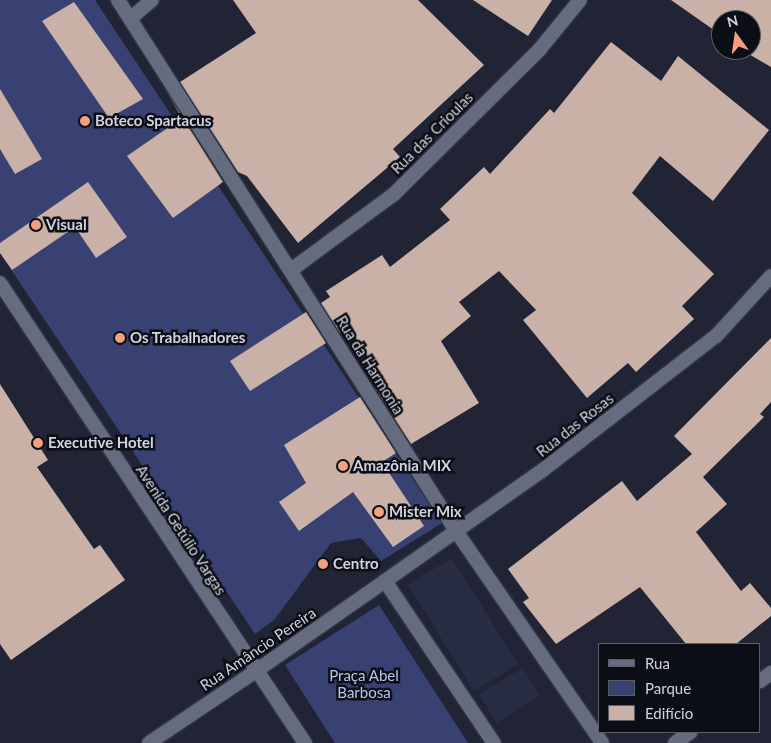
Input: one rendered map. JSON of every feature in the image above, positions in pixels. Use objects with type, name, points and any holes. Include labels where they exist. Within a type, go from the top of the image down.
[{"type":"street","name":"Rua da Harmonia","points":[[118,0],[456,531],[602,743]]},
{"type":"street","points":[[130,19],[152,0]]},
{"type":"street","name":"Rua das Crioulas","points":[[291,270],[394,194],[540,49],[580,0]]},
{"type":"street","name":"Rua das Rosas","points":[[386,581],[543,470],[716,336],[771,276]]},
{"type":"street","name":"Avenida Getúlio Vargas","points":[[0,283],[305,743]]},
{"type":"street","points":[[386,581],[494,743]]},
{"type":"street","name":"Rua Amâncio Pereira","points":[[149,743],[386,581]]},
{"type":"street","points":[[675,743],[690,733]]},
{"type":"shaded area","points":[[452,558],[518,664],[474,691],[408,585]]},
{"type":"shaded area","points":[[523,668],[540,696],[496,723],[479,694]]},
{"type":"green space","points":[[0,0],[95,0],[442,523],[381,561],[361,538],[331,543],[274,620],[255,634],[0,253]]},
{"type":"green space","name":"Praça Abel Barbosa","points":[[379,605],[468,743],[335,743],[285,665]]},
{"type":"building","points":[[233,0],[418,0],[484,65],[393,149],[400,157],[298,243],[247,176],[238,172],[180,82],[256,33]]},
{"type":"building","points":[[473,0],[552,0],[528,36]]},
{"type":"building","points":[[671,0],[771,0],[771,67],[759,60],[761,60],[761,10],[711,10],[711,28]]},
{"type":"building","points":[[74,2],[143,99],[109,118],[42,21]]},
{"type":"building","points":[[611,42],[661,81],[678,56],[769,130],[713,201],[660,156],[632,193],[714,274],[682,306],[694,319],[636,372],[628,363],[587,398],[523,320],[536,310],[499,271],[459,302],[471,316],[441,341],[479,403],[411,444],[375,388],[383,383],[381,377],[349,327],[340,333],[321,303],[330,297],[326,291],[382,255],[390,267],[450,220],[440,209],[484,167],[490,174],[550,109],[554,113]]},
{"type":"building","points":[[0,89],[42,159],[15,174],[0,149]]},
{"type":"building","points":[[166,91],[223,182],[173,218],[127,156],[182,118]]},
{"type":"building","points":[[88,182],[127,237],[96,258],[75,227],[12,270],[0,253],[0,243]]},
{"type":"building","points":[[306,312],[326,343],[250,391],[230,361]]},
{"type":"building","points":[[771,338],[771,402],[760,414],[764,417],[703,477],[727,504],[696,532],[741,591],[750,583],[771,608],[771,616],[737,643],[685,643],[640,587],[556,644],[523,602],[529,598],[508,569],[622,481],[637,501],[692,454],[674,436]]},
{"type":"building","points":[[0,384],[48,460],[37,467],[94,549],[100,545],[125,580],[11,660],[0,644]]},
{"type":"building","points":[[360,397],[396,453],[382,462],[424,526],[393,547],[353,492],[299,531],[279,502],[306,483],[284,445]]},
{"type":"place","name":"Boteco Spartacus","points":[[85,121]]},
{"type":"place","name":"Visual","points":[[36,225]]},
{"type":"place","name":"Os Trabalhadores","points":[[120,338]]},
{"type":"place","name":"Executive Hotel","points":[[38,443]]},
{"type":"place","name":"Amazônia MIX","points":[[343,466]]},
{"type":"place","name":"Mister Mix","points":[[379,512]]},
{"type":"place","name":"Centro","points":[[323,564]]}]
